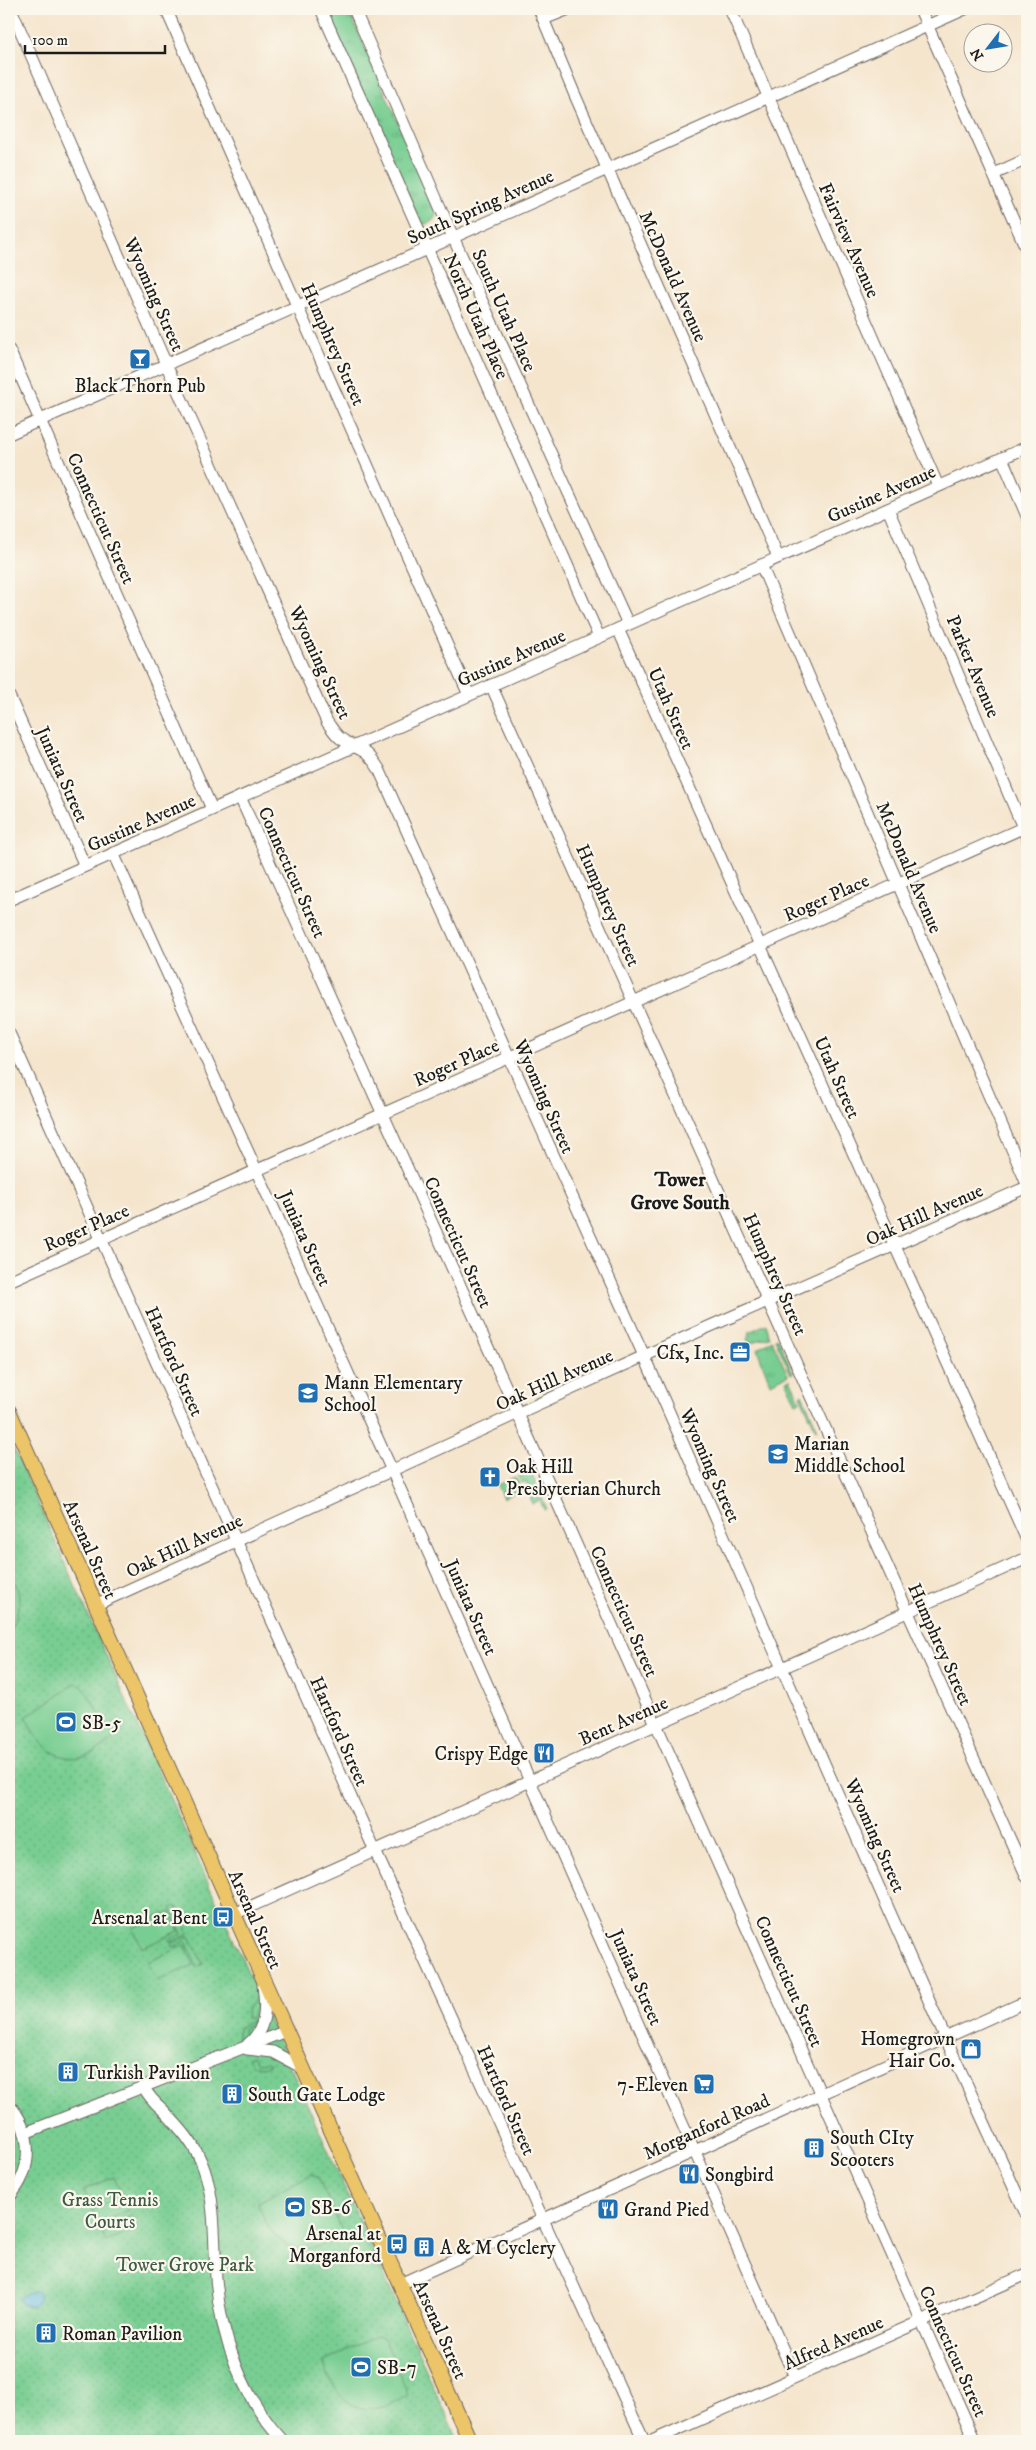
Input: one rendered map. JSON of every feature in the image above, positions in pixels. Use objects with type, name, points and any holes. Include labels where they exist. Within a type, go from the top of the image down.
[{"type":"main road","name":"Arsenal Street","points":[[9,1412],[470,2441]]},
{"type":"street","name":"Wyoming Street","points":[[11,9],[166,364],[328,722],[339,737],[368,753],[379,769],[644,1357],[945,2038],[1027,2216]]},
{"type":"street","name":"Humphrey Street","points":[[166,9],[469,695]]},
{"type":"street","name":"North Utah Place","points":[[321,9],[599,637]]},
{"type":"street","name":"South Utah Place","points":[[354,9],[623,626]]},
{"type":"street","points":[[542,14],[569,9]]},
{"type":"street","name":"Fairview Avenue","points":[[730,9],[938,486]]},
{"type":"street","points":[[920,9],[1027,250]]},
{"type":"street","name":"South Spring Avenue","points":[[9,434],[767,97],[833,70],[965,9]]},
{"type":"street","name":"McDonald Avenue","points":[[542,14],[778,558]]},
{"type":"street","points":[[994,174],[1027,159]]},
{"type":"street","name":"Connecticut Street","points":[[9,350],[212,809]]},
{"type":"street","name":"Gustine Avenue","points":[[9,900],[1027,447]]},
{"type":"street","points":[[1002,458],[1027,516]]},
{"type":"street","name":"Parker Avenue","points":[[888,508],[1026,830]]},
{"type":"street","name":"McDonald Avenue","points":[[761,565],[1027,1184]]},
{"type":"street","name":"Utah Street","points":[[623,626],[760,946],[1027,1540]]},
{"type":"street","name":"Humphrey Street","points":[[491,685],[1027,1878]]},
{"type":"street","name":"Juniata Street","points":[[9,696],[85,866]]},
{"type":"street","name":"Connecticut Street","points":[[240,797],[518,1414],[975,2441]]},
{"type":"street","name":"Roger Place","points":[[9,1281],[898,884],[1026,830]]},
{"type":"street","name":"Juniata Street","points":[[113,853],[392,1470],[795,2377]]},
{"type":"street","name":"Hartford Street","points":[[9,1033],[374,1850],[644,2441]]},
{"type":"street","name":"Oak Hill Avenue","points":[[95,1604],[1027,1187]]},
{"type":"street","name":"Bent Avenue","points":[[234,1914],[1027,1558]]},
{"type":"street","points":[[240,2049],[252,2041],[264,2022],[265,2006],[261,1975]]},
{"type":"street","name":"Morganford Road","points":[[400,2284],[1027,2000]]},
{"type":"street","points":[[25,2133],[286,2030]]},
{"type":"street","points":[[240,2049],[256,2048],[273,2052],[301,2066]]},
{"type":"street","points":[[144,2086],[154,2102],[183,2132],[200,2156],[211,2200],[217,2293],[225,2330],[237,2365],[252,2399],[266,2422],[283,2441]]},
{"type":"street","points":[[9,2105],[19,2118],[25,2133],[28,2151],[26,2168],[19,2184],[9,2197]]},
{"type":"street","name":"Alfred Avenue","points":[[652,2441],[1027,2274]]},
{"type":"green space","points":[[326,9],[348,9],[436,208],[435,217],[429,223],[423,224],[419,221]]},
{"type":"green space","points":[[766,1324],[770,1337],[749,1343],[747,1338],[750,1336],[749,1332]]},
{"type":"green space","points":[[778,1338],[793,1373],[791,1374],[775,1339]]},
{"type":"green space","points":[[772,1340],[788,1375],[770,1383],[757,1349]]},
{"type":"green space","points":[[790,1379],[800,1401],[796,1403],[786,1381]]},
{"type":"green space","points":[[802,1394],[818,1429],[816,1430],[800,1395]]},
{"type":"green space","name":"Tower Grove Park","points":[[9,1438],[458,2441],[9,2441]]},
{"type":"green space","points":[[528,1470],[547,1509],[544,1510],[540,1500],[532,1504],[527,1482],[521,1483],[518,1477]]},
{"type":"green space","points":[[515,1477],[519,1484],[515,1487],[517,1491],[503,1499],[497,1485]]},
{"type":"green space","points":[[9,1573],[17,1587],[19,1602],[16,1617],[9,1631]]},
{"type":"green space","name":"SB-5","points":[[76,1683],[82,1685],[114,1737],[101,1748],[88,1755],[75,1758],[64,1757],[53,1752],[43,1744],[26,1717]]},
{"type":"green space","points":[[176,1906],[189,1934],[171,1942],[170,1939],[182,1934],[171,1908]]},
{"type":"green space","points":[[170,1912],[179,1931],[142,1948],[133,1928]]},
{"type":"green space","points":[[190,1936],[203,1964],[197,1967],[186,1941],[173,1947],[171,1944]]},
{"type":"green space","points":[[185,1945],[194,1965],[157,1981],[148,1962]]},
{"type":"green space","points":[[255,1997],[257,2005],[251,2018],[246,2018],[247,2010]]},
{"type":"green space","points":[[252,2020],[243,2029],[244,2038],[239,2040],[238,2033],[240,2027]]},
{"type":"green space","points":[[253,2056],[258,2063],[268,2062],[270,2064],[262,2067],[253,2065],[248,2058]]},
{"type":"green space","name":"SB-6","points":[[312,2174],[318,2177],[343,2233],[328,2242],[302,2249],[290,2246],[280,2240],[264,2218],[258,2202]]},
{"type":"green space","points":[[114,2177],[120,2191],[90,2204],[84,2190]]},
{"type":"green space","name":"Grass Tennis Courts","points":[[123,2196],[129,2210],[98,2224],[92,2210]]},
{"type":"green space","points":[[131,2215],[137,2229],[106,2242],[100,2229]]},
{"type":"green space","name":"SB-7","points":[[378,2335],[384,2338],[408,2394],[394,2403],[380,2408],[367,2409],[356,2406],[346,2400],[329,2378],[324,2362]]},
{"type":"water","points":[[34,2291],[39,2292],[40,2296],[37,2303],[32,2307],[23,2305],[19,2300],[22,2296]]},
{"type":"place","name":"Black Thorn Pub","points":[[140,359]]},
{"type":"place","name":"Cfx, Inc.","points":[[740,1352]]},
{"type":"place","name":"Mann Elementary School","points":[[308,1393]]},
{"type":"place","name":"Marian Middle School","points":[[778,1454]]},
{"type":"place","name":"Oak Hill Presbyterian Church","points":[[490,1477]]},
{"type":"place","name":"SB-5","points":[[66,1722]]},
{"type":"place","name":"Crispy Edge","points":[[544,1753]]},
{"type":"place","name":"Arsenal at Bent","points":[[223,1917]]},
{"type":"place","name":"Homegrown Hair Co.","points":[[971,2049]]},
{"type":"place","name":"Turkish Pavilion","points":[[68,2072]]},
{"type":"place","name":"7-Eleven","points":[[704,2084]]},
{"type":"place","name":"South Gate Lodge","points":[[232,2094]]},
{"type":"place","name":"South CIty Scooters","points":[[814,2148]]},
{"type":"place","name":"Songbird","points":[[689,2174]]},
{"type":"place","name":"SB-6","points":[[295,2207]]},
{"type":"place","name":"Grand Pied","points":[[608,2209]]},
{"type":"place","name":"Arsenal at Morganford","points":[[397,2244]]},
{"type":"place","name":"A & M Cyclery","points":[[424,2247]]},
{"type":"place","name":"Roman Pavilion","points":[[46,2333]]},
{"type":"place","name":"SB-7","points":[[361,2367]]},
{"type":"district","name":"Tower Grove South","points":[[680,1190]]}]
